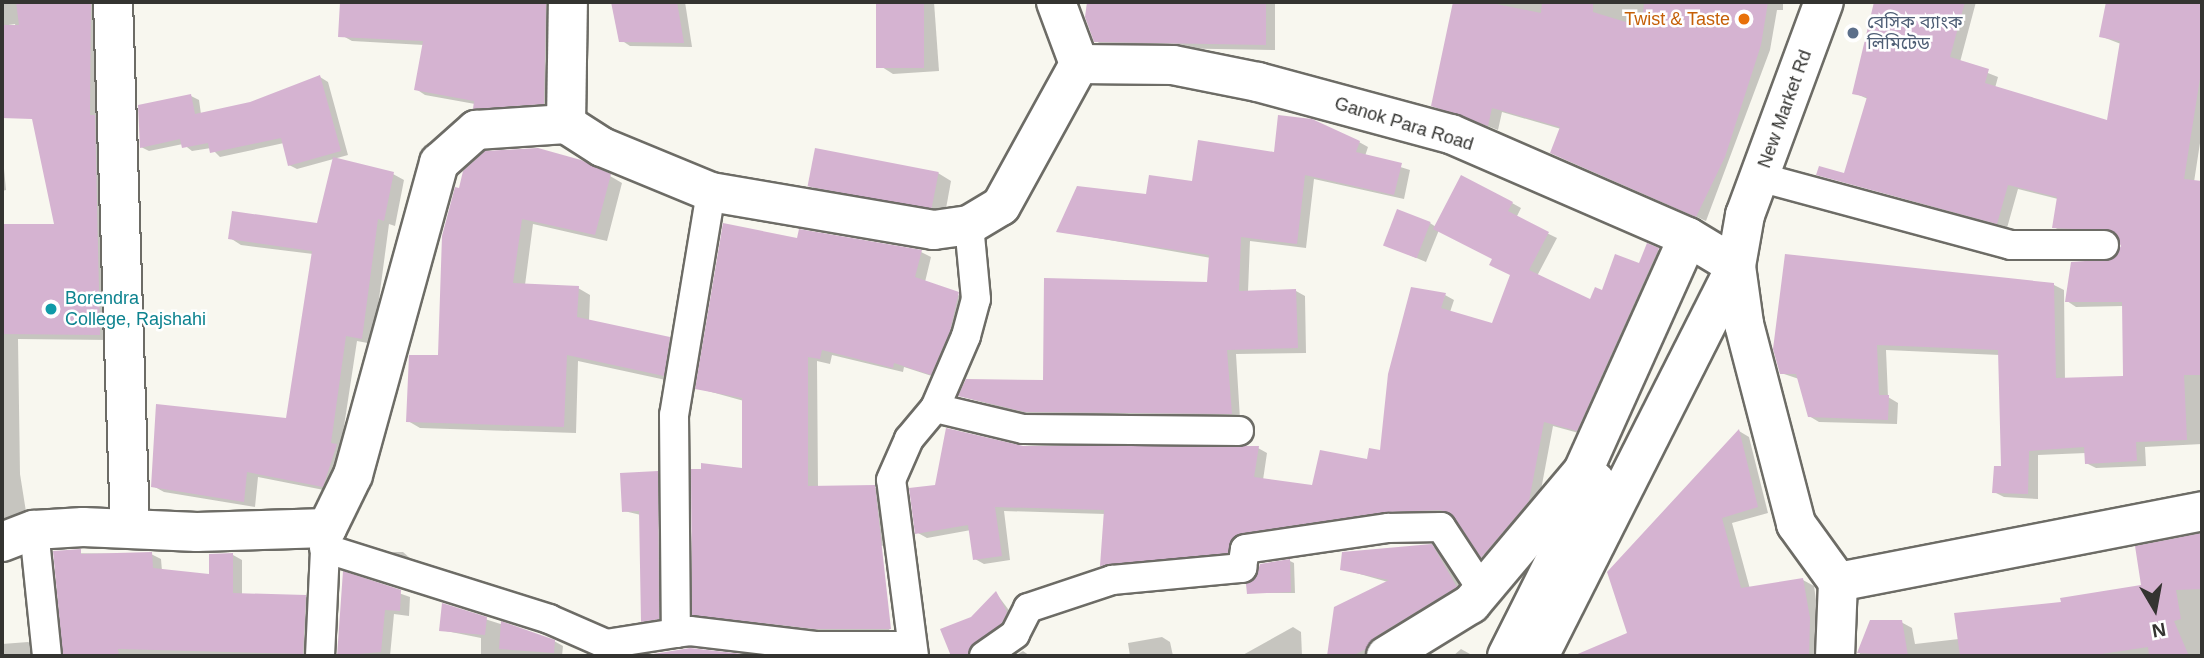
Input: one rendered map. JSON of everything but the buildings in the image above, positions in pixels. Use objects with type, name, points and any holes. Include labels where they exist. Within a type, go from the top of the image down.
[{"type":"street","points":[[113,2],[130,527]]},
{"type":"street","points":[[566,124],[568,2]]},
{"type":"street","points":[[320,656],[325,538],[353,475],[439,163],[477,130],[566,124],[602,147],[711,191],[934,230],[969,225],[1001,206],[1079,64],[1056,2]]},
{"type":"street","name":"New Market Rd","points":[[1712,251],[1745,215],[1824,2]]},
{"type":"street","name":"Ganok Para Road","points":[[1079,64],[1173,65],[1258,82],[1451,134],[1712,251]]},
{"type":"street","points":[[1759,177],[2011,245],[2104,245]]},
{"type":"street","points":[[676,634],[674,415],[711,191]]},
{"type":"street","points":[[47,656],[18,536],[130,527],[325,538],[549,619],[606,644],[690,631],[815,646],[913,651],[891,480],[909,439],[935,408],[966,336],[975,299],[969,225]]},
{"type":"street","points":[[1712,251],[1744,324],[1796,524],[1838,582],[1835,656]]},
{"type":"street","points":[[1385,656],[1471,604],[1583,471],[1712,251]]},
{"type":"street","points":[[1507,656],[1712,251]]},
{"type":"street","points":[[1539,656],[1712,251]]},
{"type":"street","points":[[935,408],[1023,429],[1239,432]]},
{"type":"street","points":[[1838,582],[2202,511]]},
{"type":"street","points":[[984,656],[1015,635],[1028,608],[1112,580],[1242,568],[1245,549],[1388,528],[1441,527],[1483,591]]},
{"type":"place","name":"Twist & Taste","points":[[1744,19]]},
{"type":"place","name":"বেসিক ব্যাংক লিমিটেড","points":[[1853,33]]},
{"type":"place","name":"Borendra College, Rajshahi","points":[[51,309]]}]
